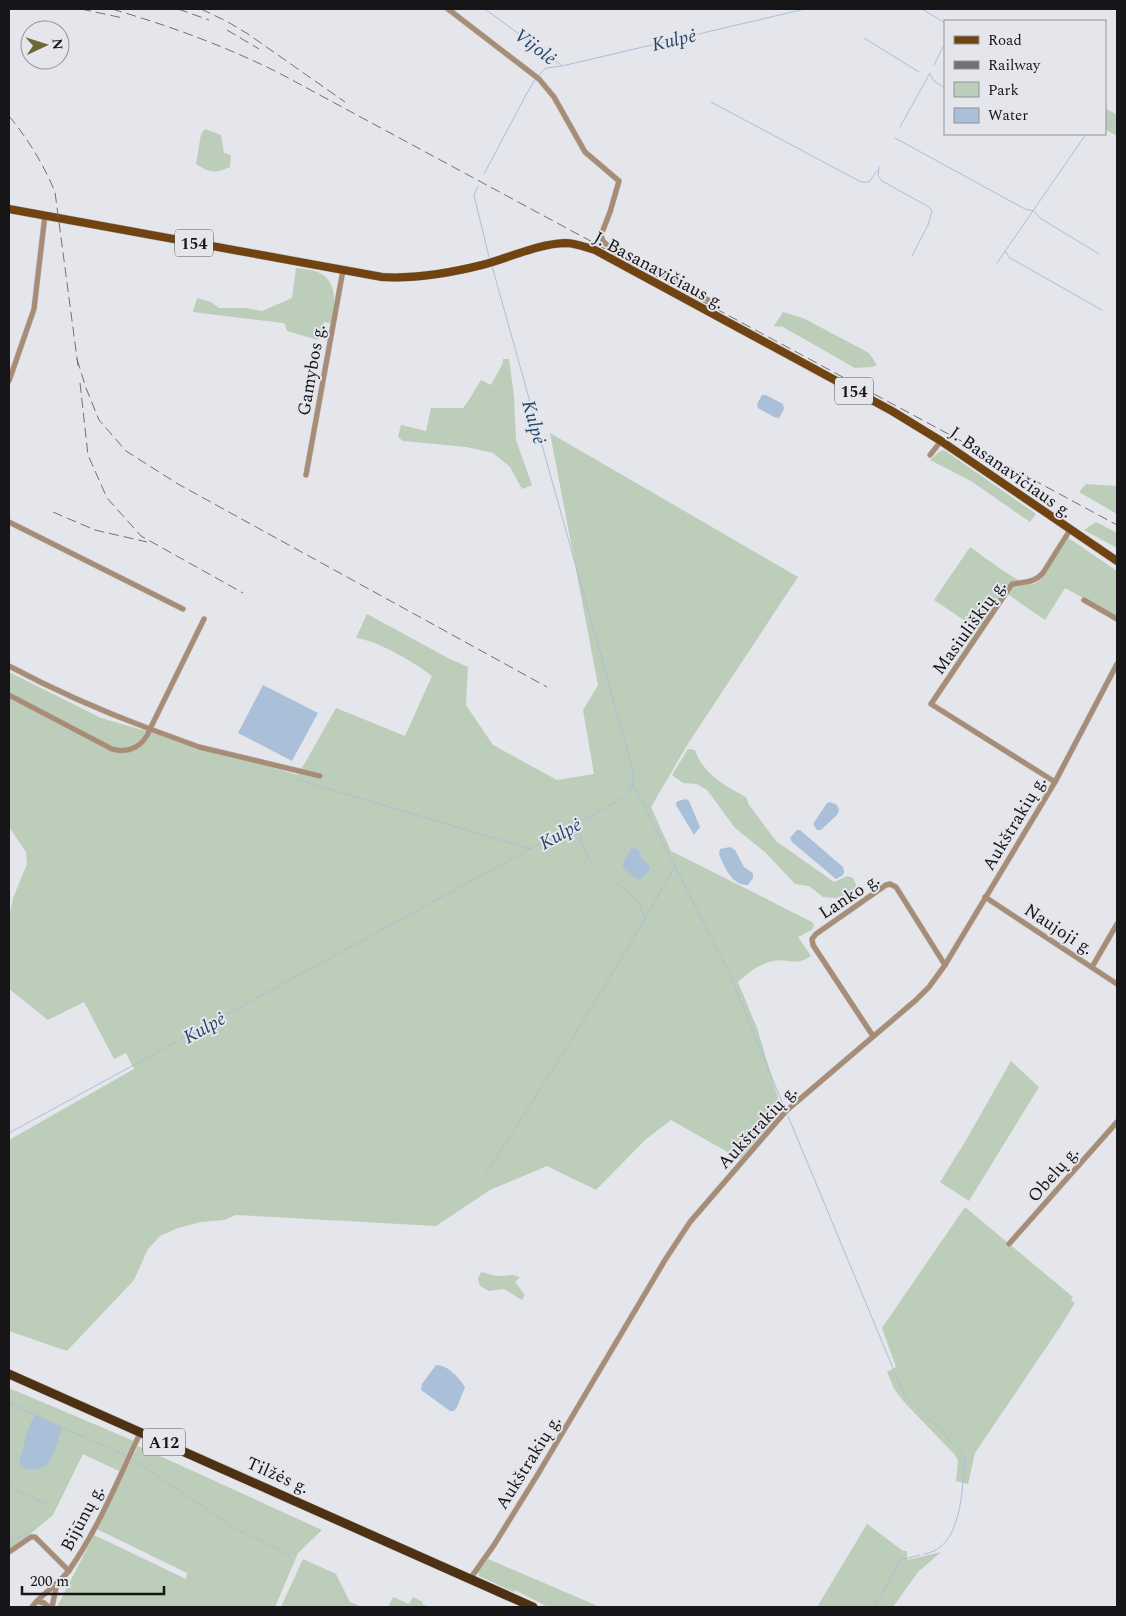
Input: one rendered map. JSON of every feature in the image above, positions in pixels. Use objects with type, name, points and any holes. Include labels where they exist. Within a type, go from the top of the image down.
[{"type":"highway","name":"Tilžės g.","points":[[9,1374],[533,1607]]},
{"type":"main road","name":"J. Basanavičiaus g.","points":[[9,208],[382,277],[406,278],[482,265],[549,245],[578,245],[595,250],[892,411],[941,441],[1117,561]]},
{"type":"street","points":[[448,9],[537,77],[554,97],[584,152],[619,181],[601,235],[603,241],[607,245],[708,300]]},
{"type":"street","points":[[9,381],[34,309],[45,215]]},
{"type":"street","name":"Gamybos g.","points":[[306,475],[343,270]]},
{"type":"street","points":[[930,455],[941,441]]},
{"type":"street","points":[[9,522],[183,609]]},
{"type":"street","name":"Masiuliškių g.","points":[[1055,782],[931,704],[1012,584],[1032,582],[1038,578],[1070,530]]},
{"type":"street","points":[[1084,600],[1117,619]]},
{"type":"street","points":[[9,695],[118,751],[124,751],[137,746],[144,741],[204,619]]},
{"type":"street","name":"Aukštrakių g.","points":[[470,1579],[494,1545],[538,1474],[665,1260],[690,1222],[786,1111],[916,1000],[929,987],[945,965],[1055,782],[1117,664]]},
{"type":"street","points":[[9,666],[54,690],[100,711],[199,747],[320,776]]},
{"type":"street","name":"Lanko g.","points":[[873,1036],[813,944],[812,939],[816,934],[890,884],[896,887],[945,965]]},
{"type":"street","name":"Naujoji g.","points":[[985,897],[1117,984]]},
{"type":"street","points":[[1092,967],[1117,924]]},
{"type":"street","name":"Obelų g.","points":[[1009,1244],[1117,1122]]},
{"type":"street","name":"Bijūnų g.","points":[[32,1607],[69,1572],[92,1532],[141,1432]]},
{"type":"street","points":[[9,1552],[31,1537],[35,1537],[69,1572]]},
{"type":"street","points":[[37,1601],[51,1607],[57,1582]]},
{"type":"green space","points":[[1106,109],[1117,115],[1117,136],[1106,130]]},
{"type":"green space","points":[[205,129],[221,135],[224,153],[231,155],[230,167],[212,172],[196,164],[201,134]]},
{"type":"green space","points":[[296,268],[320,273],[326,277],[333,289],[333,324],[324,322],[318,340],[287,331],[283,323],[193,312],[197,298],[211,302],[219,308],[245,308],[262,311],[292,298]]},
{"type":"green space","points":[[783,312],[805,319],[869,353],[877,365],[855,368],[783,327],[774,326]]},
{"type":"green space","points":[[503,359],[509,359],[514,396],[516,440],[532,485],[522,489],[510,467],[493,453],[466,447],[403,441],[398,437],[401,425],[426,431],[431,408],[463,408],[481,380],[491,385],[503,363]]},
{"type":"green space","points":[[550,433],[798,577],[689,742],[651,807],[671,851],[812,922],[814,925],[813,929],[798,937],[811,956],[796,962],[779,960],[768,962],[754,969],[738,982],[757,1028],[782,1111],[740,1159],[671,1120],[645,1140],[596,1190],[547,1166],[490,1190],[436,1226],[236,1215],[224,1220],[201,1222],[178,1228],[160,1236],[148,1249],[134,1280],[67,1351],[9,1331],[9,1140],[134,1069],[126,1053],[114,1059],[84,1002],[48,1020],[9,989],[9,918],[13,898],[27,864],[26,852],[9,827],[9,672],[101,718],[298,775],[336,708],[405,736],[432,676],[385,647],[356,638],[367,614],[468,667],[466,705],[493,745],[557,780],[594,774],[583,710],[598,685]]},
{"type":"green space","points":[[944,450],[1036,514],[1030,522],[971,481],[930,460],[940,451]]},
{"type":"green space","points":[[1086,484],[1117,486],[1117,514],[1079,492]]},
{"type":"green space","points":[[1096,522],[1117,533],[1117,548],[1084,530]]},
{"type":"green space","points":[[1067,537],[1117,571],[1117,617],[1065,588],[1045,620],[1006,593],[980,631],[934,600],[970,547],[1008,574],[1031,584],[1043,577]]},
{"type":"green space","points":[[688,749],[695,750],[709,773],[746,797],[749,805],[776,841],[834,882],[847,876],[853,878],[857,887],[853,892],[836,898],[823,897],[809,886],[795,884],[765,852],[735,828],[707,790],[697,784],[683,783],[672,775]]},
{"type":"green space","points":[[1011,1061],[1039,1087],[969,1201],[940,1182]]},
{"type":"green space","points":[[965,1207],[1073,1297],[1071,1300],[1075,1303],[975,1453],[968,1484],[956,1481],[958,1460],[954,1454],[894,1389],[887,1372],[896,1367],[882,1328]]},
{"type":"green space","points":[[481,1272],[496,1276],[513,1275],[520,1277],[515,1282],[525,1295],[522,1300],[504,1289],[489,1291],[480,1286],[478,1279]]},
{"type":"green space","points":[[9,1388],[134,1441],[119,1471],[83,1454],[53,1515],[22,1541],[9,1548]]},
{"type":"green space","points":[[138,1446],[322,1530],[298,1553],[275,1607],[57,1607],[94,1535],[186,1579],[187,1573],[97,1529]]},
{"type":"green space","points":[[867,1524],[903,1551],[907,1551],[907,1560],[941,1552],[918,1572],[893,1607],[817,1607]]},
{"type":"green space","points":[[303,1559],[336,1574],[350,1602],[362,1607],[281,1607]]},
{"type":"green space","points":[[488,1559],[600,1607],[548,1607],[515,1590],[514,1592],[479,1576],[478,1571]]},
{"type":"green space","points":[[393,1597],[409,1604],[413,1597],[430,1607],[388,1607]]},
{"type":"water","points":[[762,395],[766,395],[783,404],[784,409],[779,418],[758,408],[757,404]]},
{"type":"water","points":[[263,685],[318,713],[292,761],[238,733]]},
{"type":"water","points":[[686,799],[689,801],[700,827],[694,835],[676,805],[678,801]]},
{"type":"water","points":[[830,802],[837,805],[839,810],[837,815],[821,830],[817,830],[813,824],[827,803]]},
{"type":"water","points":[[797,830],[800,830],[843,867],[843,875],[836,879],[792,842],[790,838]]},
{"type":"water","points":[[730,847],[735,850],[744,867],[753,873],[753,878],[748,885],[733,879],[723,864],[719,854],[720,849]]},
{"type":"water","points":[[631,849],[639,850],[642,859],[648,864],[650,869],[641,879],[636,879],[623,868],[623,862]]},
{"type":"water","points":[[436,1365],[449,1370],[465,1387],[454,1411],[450,1411],[421,1390],[422,1384]]},
{"type":"water","points":[[35,1415],[62,1427],[54,1452],[47,1465],[39,1469],[27,1469],[22,1467],[19,1462],[29,1426]]},
{"type":"waterway","name":"Vijolė","points":[[485,9],[561,65]]},
{"type":"waterway","name":"Kulpė","points":[[539,75],[546,68],[562,66],[805,9]]},
{"type":"waterway","name":"Kulpė","points":[[922,9],[944,22]]},
{"type":"waterway","points":[[864,38],[919,72]]},
{"type":"waterway","points":[[934,65],[943,47]]},
{"type":"waterway","points":[[900,127],[930,73]]},
{"type":"waterway","points":[[930,74],[934,81],[944,87]]},
{"type":"waterway","name":"Kulpė","points":[[484,174],[536,78]]},
{"type":"waterway","points":[[711,102],[861,182],[869,182],[877,171]]},
{"type":"waterway","name":"Kulpė","points":[[1106,121],[1117,127]]},
{"type":"waterway","points":[[997,263],[1085,135]]},
{"type":"waterway","points":[[895,138],[1025,209],[1034,211],[1040,218],[1099,254]]},
{"type":"waterway","points":[[879,167],[878,176],[882,181],[929,207],[932,211],[928,225],[912,256]]},
{"type":"waterway","name":"Kulpė","points":[[478,186],[474,195],[489,257]]},
{"type":"waterway","points":[[1005,251],[1010,258],[1102,310]]},
{"type":"waterway","name":"Kulpė","points":[[9,1133],[605,808],[624,797],[631,788],[633,783],[632,767],[492,266]]},
{"type":"waterway","points":[[295,779],[531,849]]},
{"type":"waterway","points":[[633,784],[729,972],[784,1107]]},
{"type":"waterway","points":[[579,823],[581,841],[588,858],[638,901],[645,918]]},
{"type":"waterway","points":[[483,1178],[557,1063],[675,866]]},
{"type":"waterway","points":[[788,1116],[905,1397],[939,1428],[965,1457],[961,1500],[953,1529],[946,1541],[937,1550],[924,1554]]},
{"type":"waterway","points":[[9,1403],[42,1418]]},
{"type":"waterway","points":[[52,1423],[125,1455]]},
{"type":"waterway","points":[[131,1458],[238,1530],[289,1555]]},
{"type":"waterway","points":[[9,1486],[46,1504]]},
{"type":"waterway","points":[[9,1543],[35,1528]]},
{"type":"waterway","points":[[875,1607],[900,1560],[920,1555]]},
{"type":"railway","points":[[81,9],[123,18]]},
{"type":"railway","points":[[112,9],[197,37],[279,73],[1117,525]]},
{"type":"railway","points":[[178,9],[209,20]]},
{"type":"railway","points":[[201,9],[248,34],[345,102]]},
{"type":"railway","points":[[227,30],[259,49]]},
{"type":"railway","points":[[9,116],[35,153],[55,192],[78,366]]},
{"type":"railway","points":[[77,359],[99,420],[126,451],[178,484],[547,687]]},
{"type":"railway","points":[[80,383],[88,455],[107,498],[141,536],[243,593]]},
{"type":"railway","points":[[53,512],[95,530],[147,542]]}]
